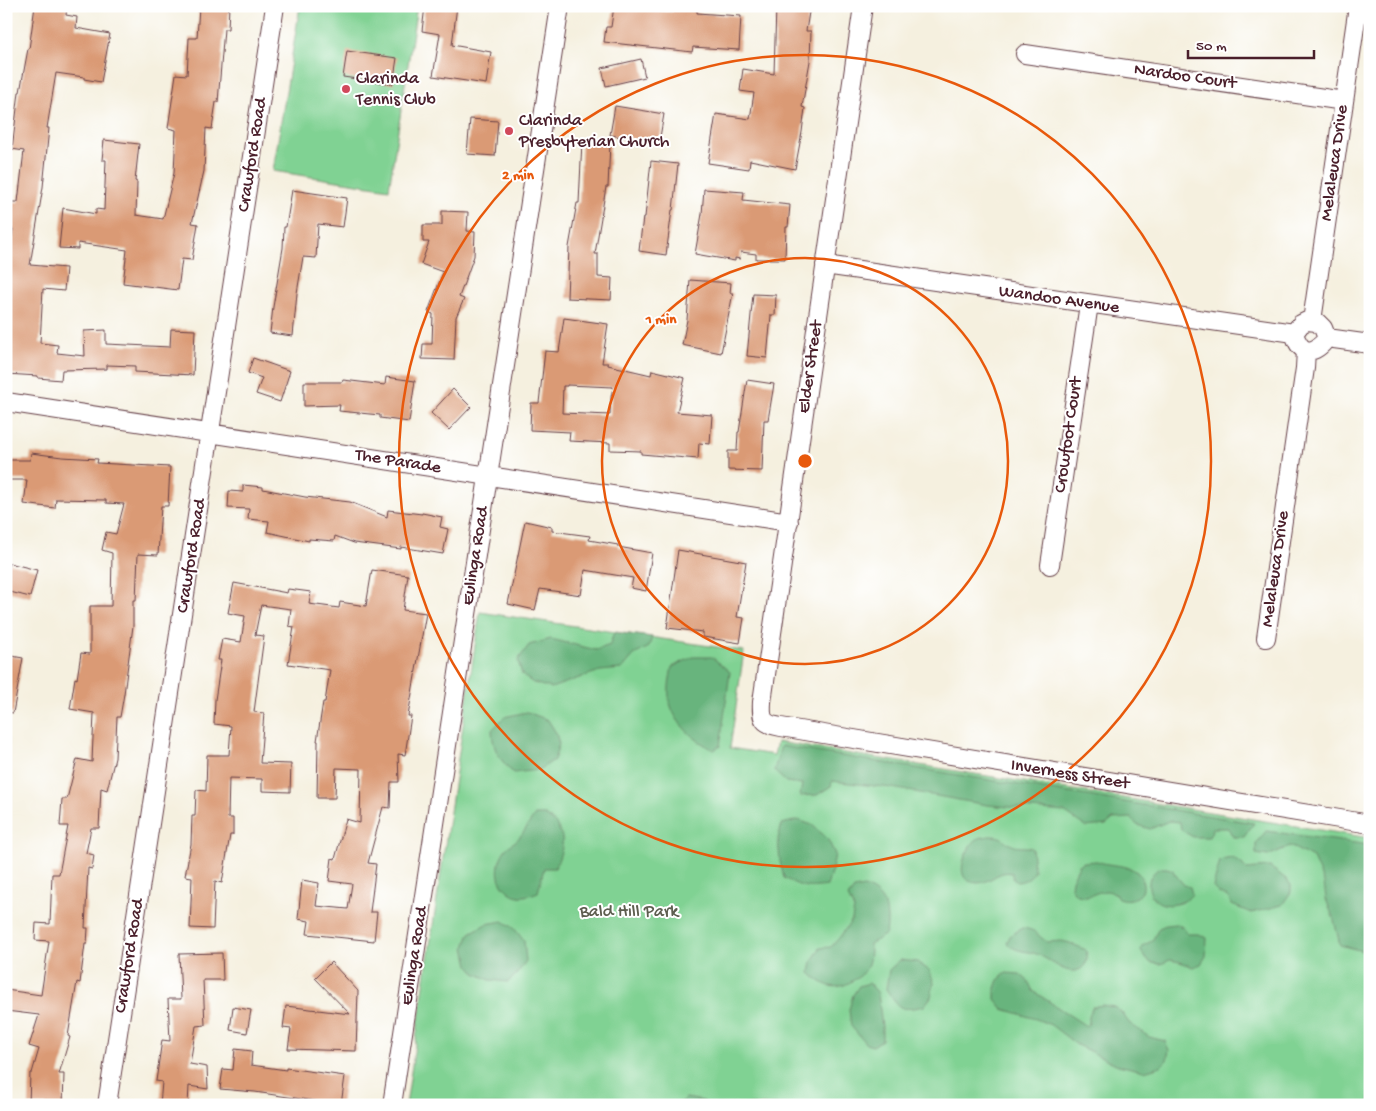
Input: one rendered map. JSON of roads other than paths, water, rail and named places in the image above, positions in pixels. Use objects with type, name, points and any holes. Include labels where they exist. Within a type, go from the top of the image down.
[{"type":"street","name":"Crawford Road","points":[[107,1105],[275,6]]},
{"type":"street","name":"Eulinga Road","points":[[392,1105],[560,6]]},
{"type":"street","name":"Elder Street","points":[[770,725],[762,716],[762,702],[863,6]]},
{"type":"street","name":"Melaleuca Drive","points":[[1312,320],[1358,6]]},
{"type":"street","name":"Nardoo Court","points":[[1025,54],[1344,101]]},
{"type":"street","name":"Wandoo Avenue","points":[[826,265],[1294,334]]},
{"type":"street","name":"Crowfoot Court","points":[[1050,565],[1089,304]]},
{"type":"street","points":[[1312,320],[1323,328],[1327,338],[1318,348],[1306,350],[1296,342],[1294,334],[1301,324],[1312,320]]},
{"type":"street","points":[[1327,338],[1370,344]]},
{"type":"street","name":"Melaleuca Drive","points":[[1266,638],[1306,350]]},
{"type":"street","name":"The Parade","points":[[6,402],[789,522]]},
{"type":"street","name":"Inverness Street","points":[[770,725],[1370,824]]},
{"type":"place","name":"Clarinda Tennis Club","points":[[346,89]]},
{"type":"place","name":"Clarinda Presbyterian Church","points":[[509,131]]},
{"type":"park label","name":"Bald Hill Park","points":[[629,912]]}]
